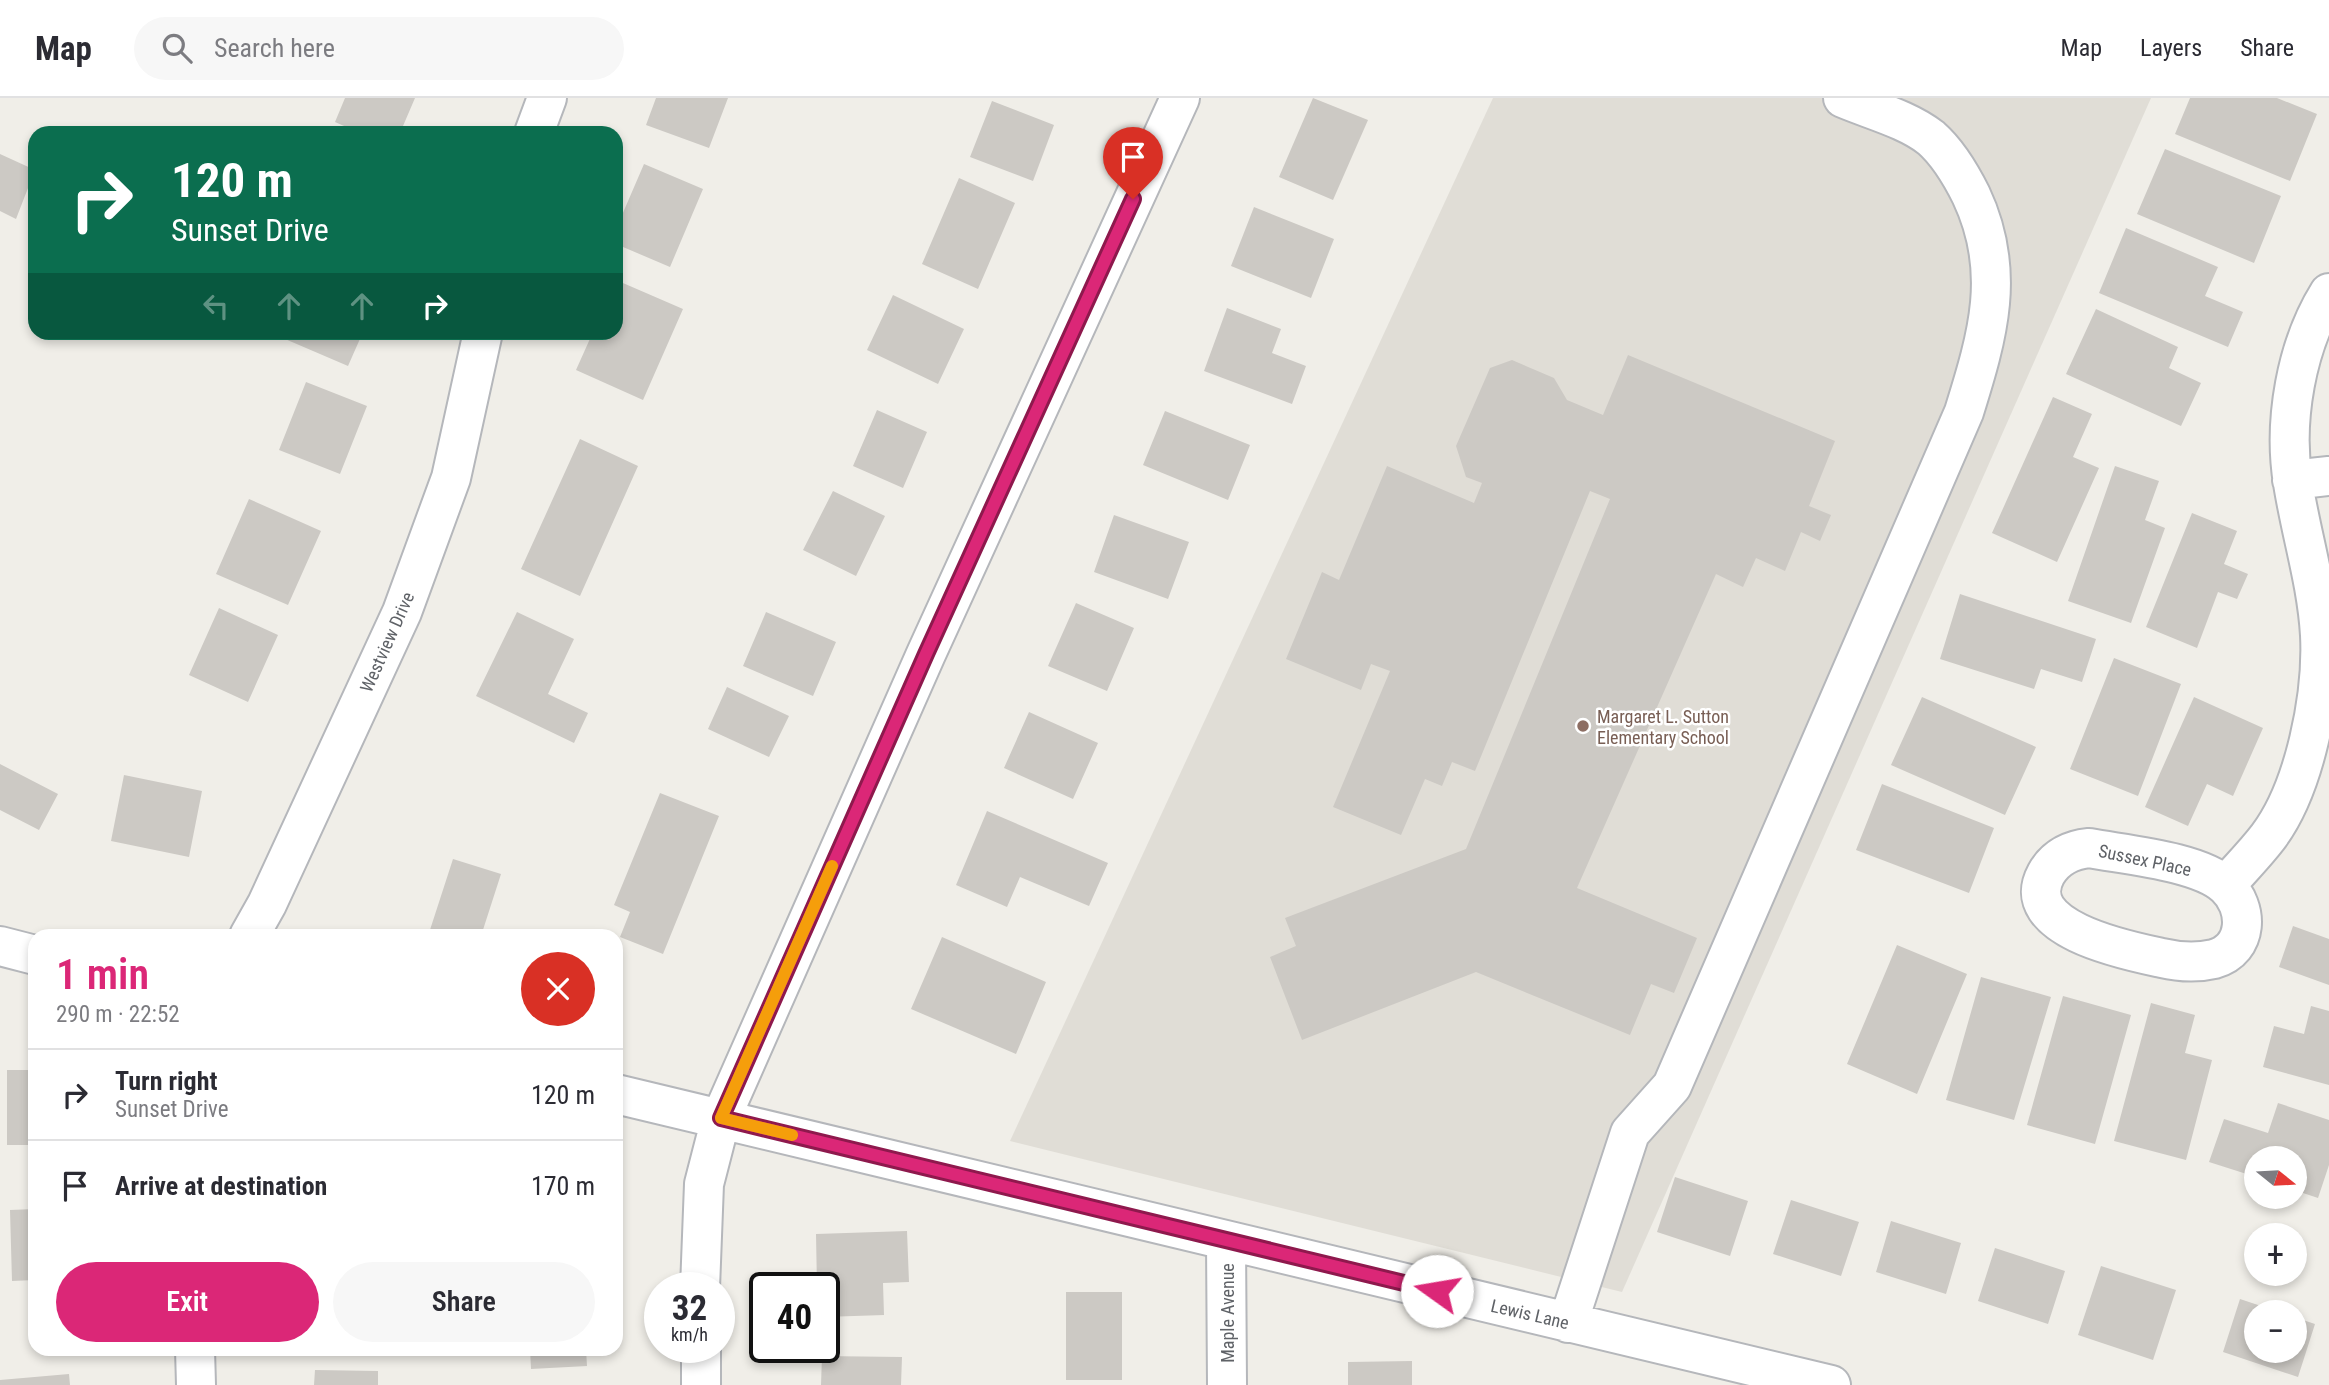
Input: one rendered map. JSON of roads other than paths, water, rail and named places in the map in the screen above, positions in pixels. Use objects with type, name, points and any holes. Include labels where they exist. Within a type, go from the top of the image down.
[{"type":"street","points":[[537,126],[547,98]]},
{"type":"street","points":[[701,1272],[704,1184],[721,1118],[926,654],[1180,98]]},
{"type":"street","points":[[1568,1323],[1630,1133],[1672,1086],[1964,412],[1981,358],[1993,299],[1991,258],[1983,221],[1964,180],[1930,138],[1843,98]]},
{"type":"street","points":[[2226,885],[2270,835],[2300,774],[2312,725],[2320,673],[2322,594],[2311,478],[2294,388],[2303,350],[2329,293]]},
{"type":"street","name":"Westview Drive","points":[[253,929],[402,612],[451,478],[481,340]]},
{"type":"street","name":"Sussex Place","points":[[2089,848],[2185,867],[2226,885],[2240,903],[2244,922],[2238,940],[2215,958],[2187,962],[2105,945],[2053,919],[2043,901],[2042,880],[2053,862],[2077,850],[2089,848]]},
{"type":"street","points":[[0,946],[28,953]]},
{"type":"street","name":"Lewis Lane","points":[[623,1096],[1568,1323],[1765,1377],[1832,1385]]},
{"type":"street","name":"Maple Avenue","points":[[1226,1241],[1227,1385]]},
{"type":"street","points":[[195,1356],[196,1385]]},
{"type":"street","points":[[701,1363],[701,1385]]},
{"type":"place","name":"Margaret L. Sutton Elementary School","points":[[1583,726]]}]
